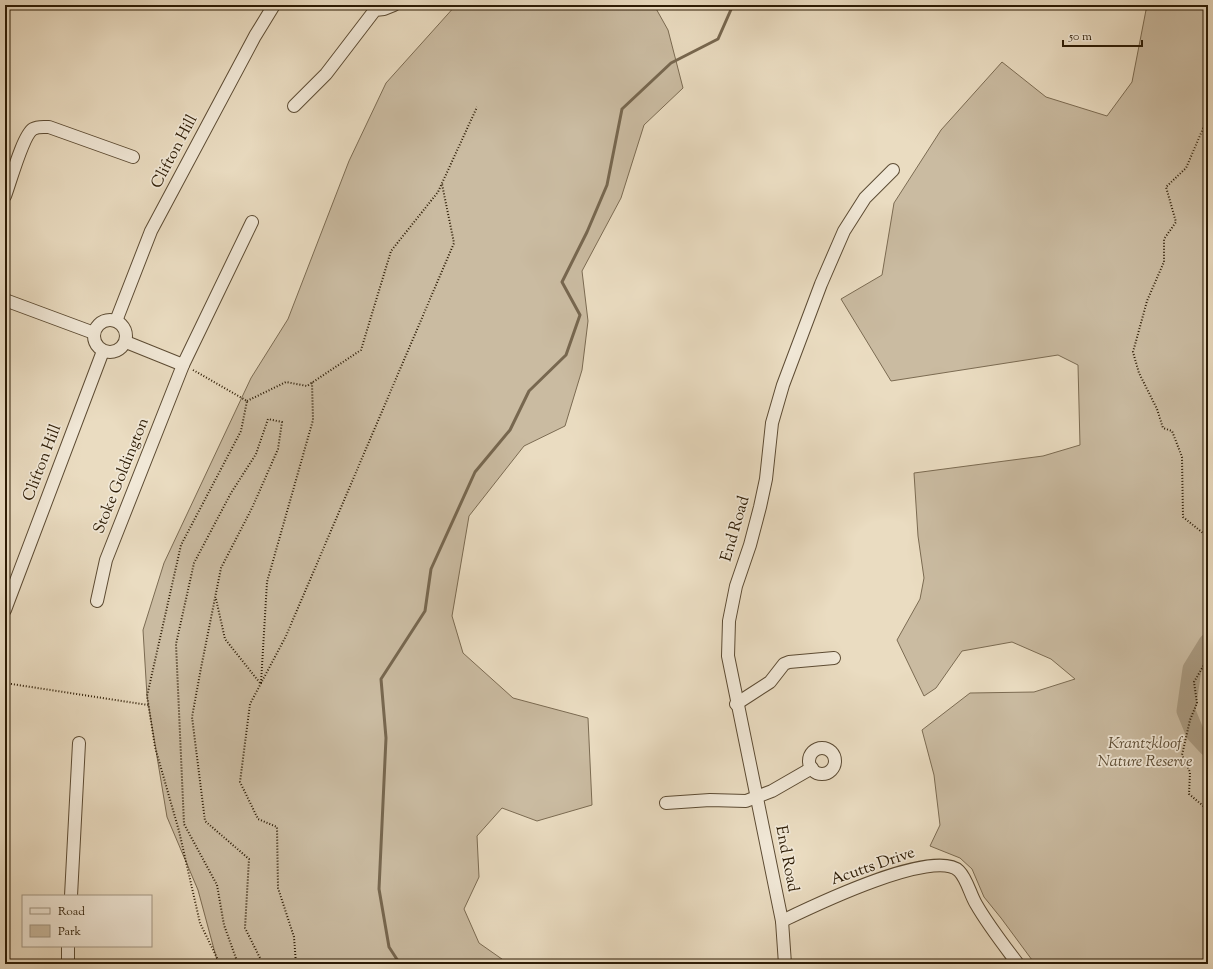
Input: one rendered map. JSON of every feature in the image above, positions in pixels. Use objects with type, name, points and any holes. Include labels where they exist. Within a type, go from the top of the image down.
[{"type":"street","name":"Clifton Hill","points":[[116,321],[151,231],[255,36],[274,5]]},
{"type":"street","points":[[294,106],[326,74],[374,7],[384,9],[394,5]]},
{"type":"street","points":[[5,196],[25,139],[32,130],[39,126],[48,127],[133,157]]},
{"type":"street","name":"End Road","points":[[782,922],[736,704],[728,656],[728,621],[736,586],[750,545],[760,507],[766,479],[772,423],[783,385],[844,231],[865,198],[893,170]]},
{"type":"street","name":"Stoke Goldington","points":[[97,601],[106,560],[183,365],[252,222]]},
{"type":"street","points":[[5,300],[94,332]]},
{"type":"street","points":[[105,320],[116,321],[124,327],[127,337],[126,342],[123,347],[114,352],[104,351],[96,343],[94,332],[96,327],[105,320]]},
{"type":"street","points":[[126,342],[183,365]]},
{"type":"street","name":"Clifton Hill","points":[[5,610],[104,351]]},
{"type":"street","points":[[736,704],[770,682],[784,664],[789,662],[834,658]]},
{"type":"street","points":[[71,895],[79,743]]},
{"type":"street","points":[[666,804],[710,800],[746,801],[772,791],[812,768]]},
{"type":"street","name":"Acutts Drive","points":[[782,922],[818,903],[908,870],[936,865],[949,865],[959,871],[976,904],[1018,964]]},
{"type":"street","points":[[782,922],[785,964]]},
{"type":"street","points":[[68,947],[68,964]]},
{"type":"path","points":[[247,401],[286,382],[307,386],[362,350],[391,251],[438,192],[477,106]]},
{"type":"path","points":[[1208,117],[1186,168],[1166,187],[1176,222],[1164,239],[1164,262],[1147,301],[1133,352],[1139,373],[1157,409],[1163,428],[1172,431],[1182,456],[1183,517],[1208,537]]},
{"type":"path","points":[[296,964],[294,937],[278,888],[277,827],[258,819],[240,782],[250,704],[289,629],[454,243],[442,184]]},
{"type":"path","points":[[183,365],[247,401]]},
{"type":"path","points":[[261,684],[267,582],[312,420],[312,382]]},
{"type":"path","points":[[220,964],[200,923],[179,831],[155,747],[147,696],[180,545],[241,431],[247,401]]},
{"type":"path","points":[[238,964],[224,925],[217,885],[184,824],[176,644],[194,563],[232,493],[256,454],[268,419],[282,422],[278,449],[252,508],[221,568],[192,717],[205,820],[249,859],[245,928],[263,964]]},
{"type":"path","points":[[215,596],[225,639],[261,684]]},
{"type":"path","points":[[1208,658],[1194,682],[1197,703],[1190,720],[1182,755],[1190,772],[1189,794],[1208,810]]},
{"type":"path","points":[[5,683],[148,705]]},
{"type":"green space","points":[[456,5],[654,5],[668,30],[683,88],[644,125],[621,198],[582,271],[588,321],[582,370],[565,426],[524,446],[469,516],[452,616],[463,653],[513,698],[588,718],[592,805],[537,821],[502,808],[477,836],[479,877],[464,909],[479,943],[509,964],[218,964],[198,890],[167,817],[147,696],[143,630],[164,563],[251,378],[288,319],[349,161],[386,83]]},
{"type":"green space","name":"Krantzkloof Nature Reserve","points":[[1158,5],[1208,5],[1208,964],[1035,964],[984,897],[972,869],[960,858],[930,846],[940,825],[934,775],[922,730],[970,693],[1034,692],[1075,679],[1051,659],[1012,642],[962,651],[936,688],[924,696],[897,640],[920,599],[924,578],[918,536],[914,473],[1043,456],[1080,445],[1078,365],[1058,355],[891,381],[841,299],[882,275],[894,203],[941,130],[1002,62],[1046,97],[1107,116],[1132,82],[1146,10]]},
{"type":"waterway","points":[[400,964],[389,947],[379,889],[386,738],[381,679],[425,611],[431,569],[475,472],[510,430],[529,391],[566,355],[580,315],[562,282],[587,232],[607,185],[622,109],[671,63],[718,39],[733,5]]},
{"type":"waterway","points":[[1208,643],[1192,669],[1186,711],[1195,733],[1208,747]]}]
